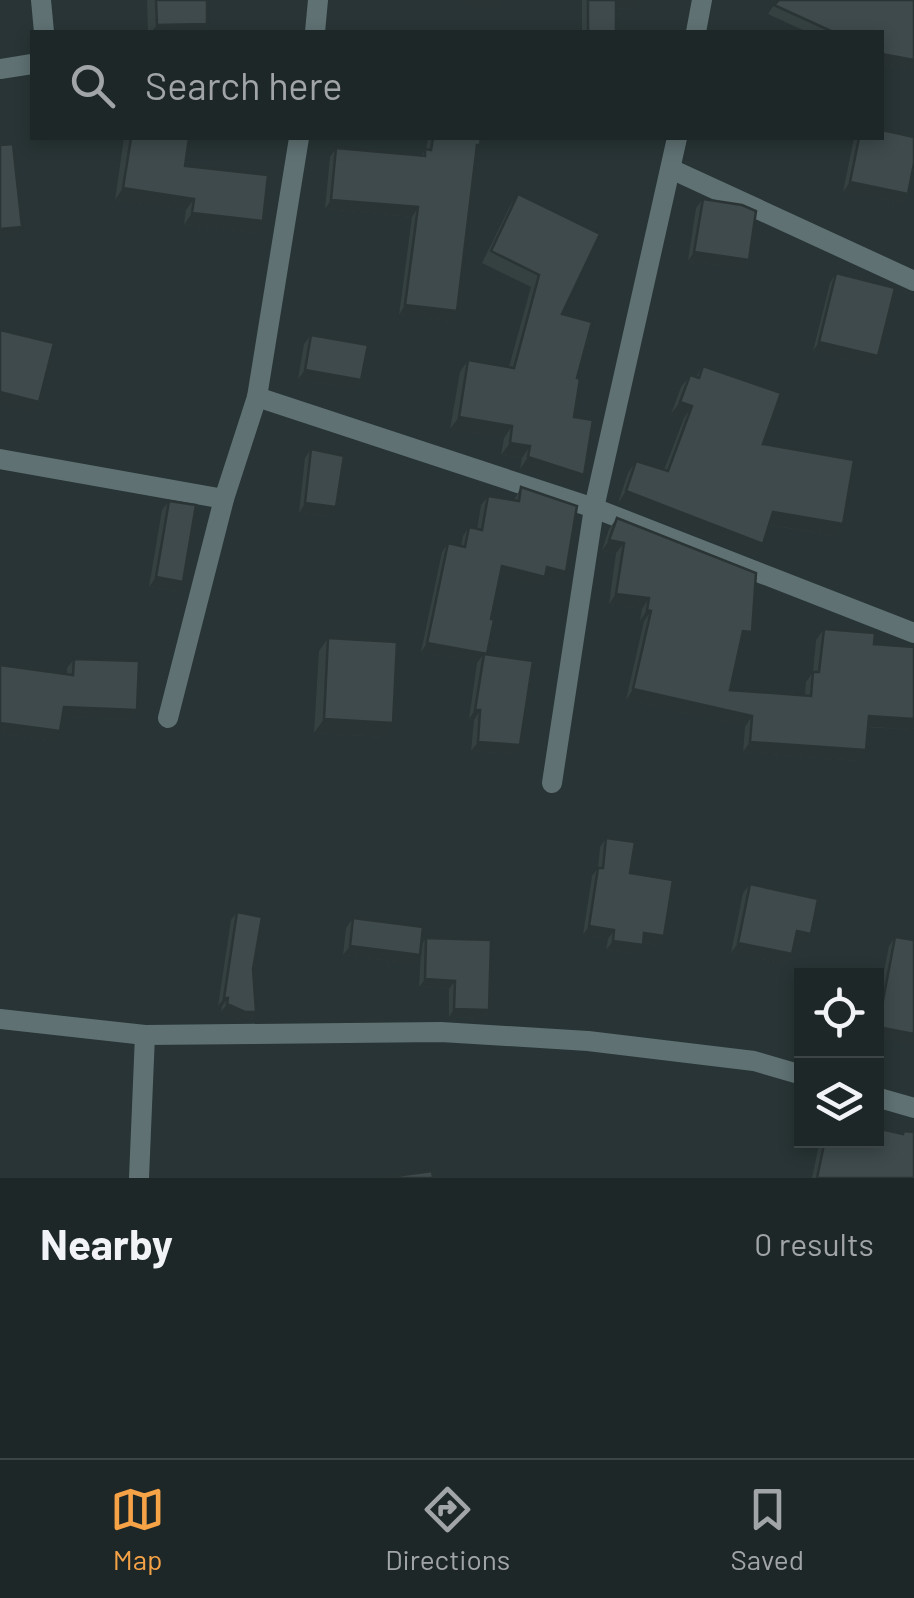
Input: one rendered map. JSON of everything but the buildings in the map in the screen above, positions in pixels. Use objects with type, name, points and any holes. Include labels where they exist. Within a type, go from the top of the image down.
[{"type":"street","points":[[41,0],[44,30]]},
{"type":"street","points":[[315,30],[318,0]]},
{"type":"street","points":[[696,30],[702,0]]},
{"type":"street","points":[[0,69],[30,64]]},
{"type":"street","points":[[168,718],[224,500],[257,397],[300,140]]},
{"type":"street","points":[[552,782],[594,508],[677,140]]},
{"type":"street","points":[[671,169],[914,281]]},
{"type":"street","points":[[257,397],[594,508],[912,624]]},
{"type":"street","points":[[0,459],[224,500]]},
{"type":"street","points":[[0,1018],[145,1035],[441,1032],[588,1041],[754,1062],[794,1074]]},
{"type":"street","points":[[138,1178],[145,1035]]},
{"type":"street","points":[[884,1099],[914,1108]]}]
